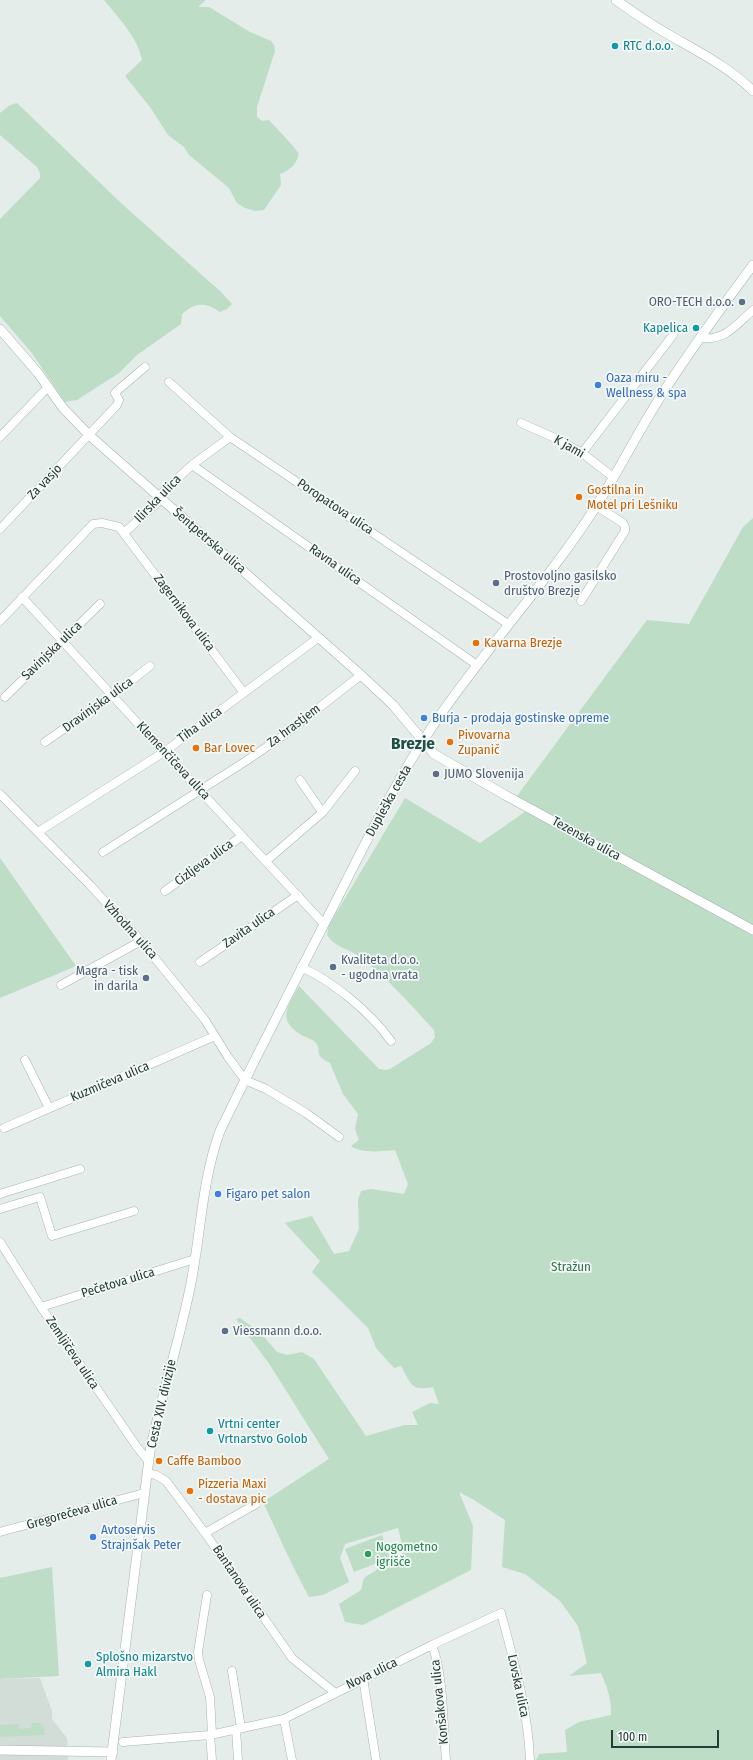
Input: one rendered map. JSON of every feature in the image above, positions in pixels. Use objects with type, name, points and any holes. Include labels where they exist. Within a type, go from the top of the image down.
[{"type":"street","points":[[616,0],[663,32],[702,54],[753,91]]},
{"type":"street","name":"Dupleška cesta","points":[[245,1080],[301,967],[377,822],[423,743],[477,665],[557,562],[596,506],[660,398],[700,338],[753,264]]},
{"type":"street","points":[[700,338],[719,338],[753,310]]},
{"type":"street","name":"Šentpetrska ulica","points":[[1,330],[38,372],[63,408],[89,435],[361,675],[393,705],[423,743]]},
{"type":"street","points":[[582,453],[672,335]]},
{"type":"street","name":"Za vasjo","points":[[0,529],[119,402],[115,396],[116,391],[145,367]]},
{"type":"street","name":"Poropatova ulica","points":[[168,382],[230,437],[508,624]]},
{"type":"street","points":[[0,437],[48,387]]},
{"type":"street","name":"K jami","points":[[521,423],[555,438],[582,453],[613,477]]},
{"type":"street","name":"Ilirska ulica","points":[[0,621],[94,524],[102,523],[114,526],[124,533],[157,503],[162,493],[192,465],[230,437]]},
{"type":"street","name":"Ravna ulica","points":[[192,465],[477,665]]},
{"type":"street","points":[[581,601],[625,531],[623,523],[596,506]]},
{"type":"street","name":"Zagernikova ulica","points":[[124,533],[244,693]]},
{"type":"street","name":"Klemenčičeva ulica","points":[[22,597],[324,924]]},
{"type":"street","name":"Savinjska ulica","points":[[5,697],[100,604]]},
{"type":"street","name":"Tiha ulica","points":[[38,832],[164,752],[318,638]]},
{"type":"street","name":"Dravinjska ulica","points":[[45,742],[113,695],[150,666]]},
{"type":"street","name":"Za hrastjem","points":[[103,852],[200,791],[284,735],[361,675]]},
{"type":"street","name":"Tezenska ulica","points":[[423,743],[434,754],[504,795],[753,930]]},
{"type":"street","points":[[266,861],[322,812],[355,770]]},
{"type":"street","points":[[300,780],[322,812]]},
{"type":"street","name":"Vzhodna ulica","points":[[0,794],[90,885],[141,941],[194,1006],[245,1080]]},
{"type":"street","name":"Cizljeva ulica","points":[[165,891],[242,836]]},
{"type":"street","name":"Zavita ulica","points":[[200,962],[298,895]]},
{"type":"street","points":[[60,985],[141,941]]},
{"type":"street","points":[[301,967],[329,982],[346,995],[382,1029],[391,1041]]},
{"type":"street","name":"Kuzmičeva ulica","points":[[4,1128],[215,1036]]},
{"type":"street","points":[[25,1060],[48,1108]]},
{"type":"street","points":[[245,1080],[266,1089],[306,1113],[339,1138]]},
{"type":"street","name":"Cesta XIV. divizije","points":[[112,1756],[144,1493],[157,1414],[183,1316],[195,1259],[212,1156],[220,1131],[245,1080]]},
{"type":"street","points":[[0,1194],[80,1168]]},
{"type":"street","points":[[0,1209],[40,1197],[52,1236],[134,1211]]},
{"type":"street","name":"Zemljičeva ulica","points":[[0,1242],[41,1307],[132,1440],[149,1462]]},
{"type":"street","name":"Pečetova ulica","points":[[41,1307],[195,1259]]},
{"type":"street","name":"Bantanova ulica","points":[[147,1473],[156,1475],[166,1481],[205,1533],[292,1658],[334,1692]]},
{"type":"street","name":"Gregorečeva ulica","points":[[0,1532],[144,1493]]},
{"type":"street","points":[[205,1533],[256,1504]]},
{"type":"street","points":[[207,1595],[198,1660],[210,1697],[212,1760]]},
{"type":"street","name":"Nova ulica","points":[[123,1742],[211,1734],[284,1718],[334,1692],[501,1613]]},
{"type":"street","name":"Lovska ulica","points":[[501,1613],[517,1674],[525,1718],[530,1760]]},
{"type":"street","name":"Konšakova ulica","points":[[432,1645],[437,1664],[446,1760]]},
{"type":"street","points":[[232,1671],[238,1729],[238,1760]]},
{"type":"street","points":[[363,1678],[376,1760]]},
{"type":"street","points":[[284,1718],[292,1760]]},
{"type":"street","points":[[0,1750],[112,1756]]},
{"type":"shaded area","points":[[40,1678],[52,1711],[52,1719],[67,1738],[68,1760],[0,1760],[0,1679]]},
{"type":"green space","points":[[104,0],[206,0],[198,7],[209,7],[250,32],[271,41],[274,45],[275,51],[257,107],[257,117],[262,121],[269,120],[299,154],[292,167],[280,174],[281,185],[264,210],[255,211],[245,208],[237,203],[229,188],[189,155],[184,147],[168,135],[150,107],[125,76],[142,60],[140,52],[127,28]]},
{"type":"green space","points":[[17,103],[121,203],[221,292],[232,304],[227,309],[220,312],[210,306],[205,305],[196,305],[187,310],[182,314],[181,324],[137,355],[119,373],[77,400],[65,402],[31,352],[0,316],[0,219],[40,178],[40,173],[37,167],[0,135],[0,113],[10,105]]},
{"type":"green space","name":"Stražun","points":[[753,518],[753,1760],[536,1760],[539,1754],[567,1752],[565,1730],[579,1722],[611,1715],[611,1704],[601,1673],[569,1676],[587,1663],[578,1626],[560,1601],[525,1574],[502,1567],[505,1520],[459,1492],[473,1526],[471,1570],[363,1625],[345,1622],[339,1604],[361,1590],[364,1578],[404,1552],[398,1528],[345,1544],[340,1558],[349,1582],[323,1595],[309,1597],[263,1502],[329,1459],[270,1365],[236,1319],[240,1318],[260,1332],[277,1352],[287,1355],[302,1352],[314,1359],[366,1436],[405,1425],[418,1425],[412,1412],[430,1403],[439,1404],[433,1387],[420,1388],[412,1385],[401,1366],[394,1368],[376,1348],[368,1328],[312,1272],[320,1261],[285,1223],[312,1216],[334,1254],[349,1251],[359,1229],[358,1200],[361,1191],[371,1189],[404,1194],[408,1184],[395,1150],[367,1151],[356,1149],[351,1146],[359,1140],[355,1129],[358,1114],[343,1094],[330,1063],[319,1055],[317,1045],[314,1041],[303,1036],[289,1025],[286,1013],[299,986],[379,1069],[390,1069],[431,1043],[435,1037],[434,1030],[397,991],[368,963],[357,955],[337,945],[327,935],[329,925],[405,798],[480,843],[532,807],[517,796],[647,620],[689,624],[743,527]]},
{"type":"green space","points":[[0,858],[76,966],[0,998]]},
{"type":"green space","name":"Nogometno igrišče","points":[[382,1535],[390,1558],[354,1572],[345,1549]]},
{"type":"green space","points":[[52,1567],[59,1676],[0,1679],[0,1578]]},
{"type":"green space","points":[[32,1723],[42,1725],[45,1729],[45,1735],[0,1737],[0,1725],[19,1724],[19,1729],[31,1728]]},
{"type":"place","name":"RTC d.o.o.","points":[[615,46]]},
{"type":"place","name":"ORO-TECH d.o.o.","points":[[742,302]]},
{"type":"place","name":"Kapelica","points":[[696,328]]},
{"type":"place","name":"Oaza miru - Wellness & spa","points":[[598,385]]},
{"type":"place","name":"Gostilna in Motel pri Lešniku","points":[[579,497]]},
{"type":"place","name":"Prostovoljno gasilsko društvo Brezje","points":[[496,583]]},
{"type":"place","name":"Kavarna Brezje","points":[[476,643]]},
{"type":"place","name":"Burja - prodaja gostinske opreme","points":[[424,718]]},
{"type":"place","name":"Pivovarna Zupanič","points":[[450,742]]},
{"type":"place","name":"Bar Lovec","points":[[196,748]]},
{"type":"place","name":"JUMO Slovenija","points":[[436,774]]},
{"type":"place","name":"Kvaliteta d.o.o. - ugodna vrata","points":[[333,967]]},
{"type":"place","name":"Magra - tisk in darila","points":[[146,978]]},
{"type":"place","name":"Figaro pet salon","points":[[218,1194]]},
{"type":"place","name":"Viessmann d.o.o.","points":[[225,1331]]},
{"type":"place","name":"Vrtni center Vrtnarstvo Golob","points":[[210,1431]]},
{"type":"place","name":"Caffe Bamboo","points":[[159,1461]]},
{"type":"place","name":"Pizzeria Maxi - dostava pic","points":[[190,1491]]},
{"type":"place","name":"Avtoservis Strajnšak Peter","points":[[93,1537]]},
{"type":"place","name":"Nogometno igrišče","points":[[368,1554]]},
{"type":"place","name":"Splošno mizarstvo Almira Hakl","points":[[88,1664]]},
{"type":"district","name":"Brezje","points":[[413,744]]}]
